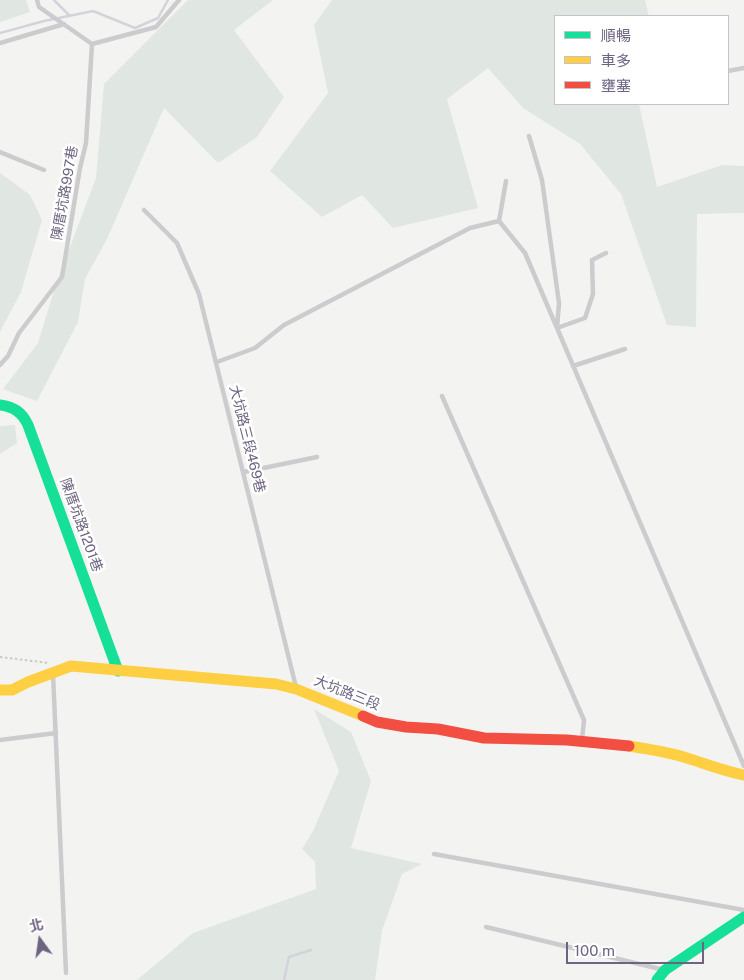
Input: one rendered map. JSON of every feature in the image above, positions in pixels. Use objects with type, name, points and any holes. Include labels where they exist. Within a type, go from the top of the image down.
[{"type":"street","name":"陳厝坑路1201巷","points":[[0,406],[9,405],[20,411],[28,424],[118,670]]},
{"type":"street","name":"大坑路三段","points":[[0,690],[12,690],[53,668],[71,666],[276,684],[296,689],[376,722],[484,738],[582,741],[654,749],[723,771],[744,775]]},
{"type":"street","points":[[657,980],[665,970],[744,917]]},
{"type":"lane","points":[[37,0],[39,7],[92,44],[156,28],[179,0]]},
{"type":"lane","points":[[0,43],[62,23]]},
{"type":"lane","name":"陳厝坑路997巷","points":[[0,365],[8,356],[20,333],[62,277],[86,142],[92,44]]},
{"type":"lane","points":[[729,71],[744,68]]},
{"type":"lane","points":[[529,136],[542,180],[559,303],[557,328]]},
{"type":"lane","points":[[0,152],[44,170]]},
{"type":"lane","points":[[506,181],[499,222],[525,254],[744,766]]},
{"type":"lane","name":"大坑路三段469巷","points":[[144,210],[177,243],[199,294],[296,689]]},
{"type":"lane","points":[[217,362],[255,348],[284,325],[470,228],[499,222]]},
{"type":"lane","points":[[557,328],[585,318],[592,294],[592,260],[606,253]]},
{"type":"lane","points":[[573,366],[625,349]]},
{"type":"lane","points":[[442,396],[584,720],[582,741]]},
{"type":"lane","points":[[244,472],[317,457]]},
{"type":"lane","points":[[53,668],[66,973]]},
{"type":"lane","points":[[0,740],[56,733]]},
{"type":"lane","points":[[434,854],[744,910]]},
{"type":"lane","points":[[486,927],[665,970]]},
{"type":"path","points":[[0,657],[53,668]]},
{"type":"shaded area","points":[[0,0],[26,0],[30,12],[0,22]]},
{"type":"shaded area","points":[[188,0],[273,0],[234,30],[284,97],[257,137],[218,163],[164,108],[107,239],[85,279],[78,322],[37,401],[3,389],[38,343],[56,284],[96,178],[104,84]]},
{"type":"shaded area","points":[[332,0],[645,0],[649,15],[554,15],[554,105],[639,105],[657,187],[722,165],[744,166],[744,213],[697,214],[696,327],[667,325],[621,194],[580,144],[523,108],[488,68],[447,99],[478,208],[393,228],[362,195],[322,217],[270,171],[328,93],[314,25]]},
{"type":"shaded area","points":[[0,173],[30,195],[42,220],[21,292],[0,332]]},
{"type":"shaded area","points":[[15,425],[17,443],[0,454],[0,426]]},
{"type":"shaded area","points":[[314,709],[351,732],[371,781],[351,848],[422,864],[402,874],[382,931],[375,980],[137,980],[193,933],[316,889],[315,862],[302,849],[313,831],[339,771]]},
{"type":"waterway","points":[[54,0],[70,16]]},
{"type":"waterway","points":[[0,33],[44,21],[93,11],[135,28],[158,18],[168,0]]},
{"type":"waterway","points":[[284,980],[289,957],[311,950]]},
{"type":"traffic: fast","points":[[0,405],[17,411],[28,425],[118,671]]},
{"type":"traffic: fast","points":[[657,980],[665,970],[744,917]]},
{"type":"traffic: slow","points":[[0,690],[12,690],[71,666],[276,684],[296,689],[363,716]]},
{"type":"traffic: slow","points":[[629,746],[673,754],[744,775]]},
{"type":"traffic: jam","points":[[363,716],[377,722],[406,727],[438,729],[484,738],[567,740],[629,746]]}]
